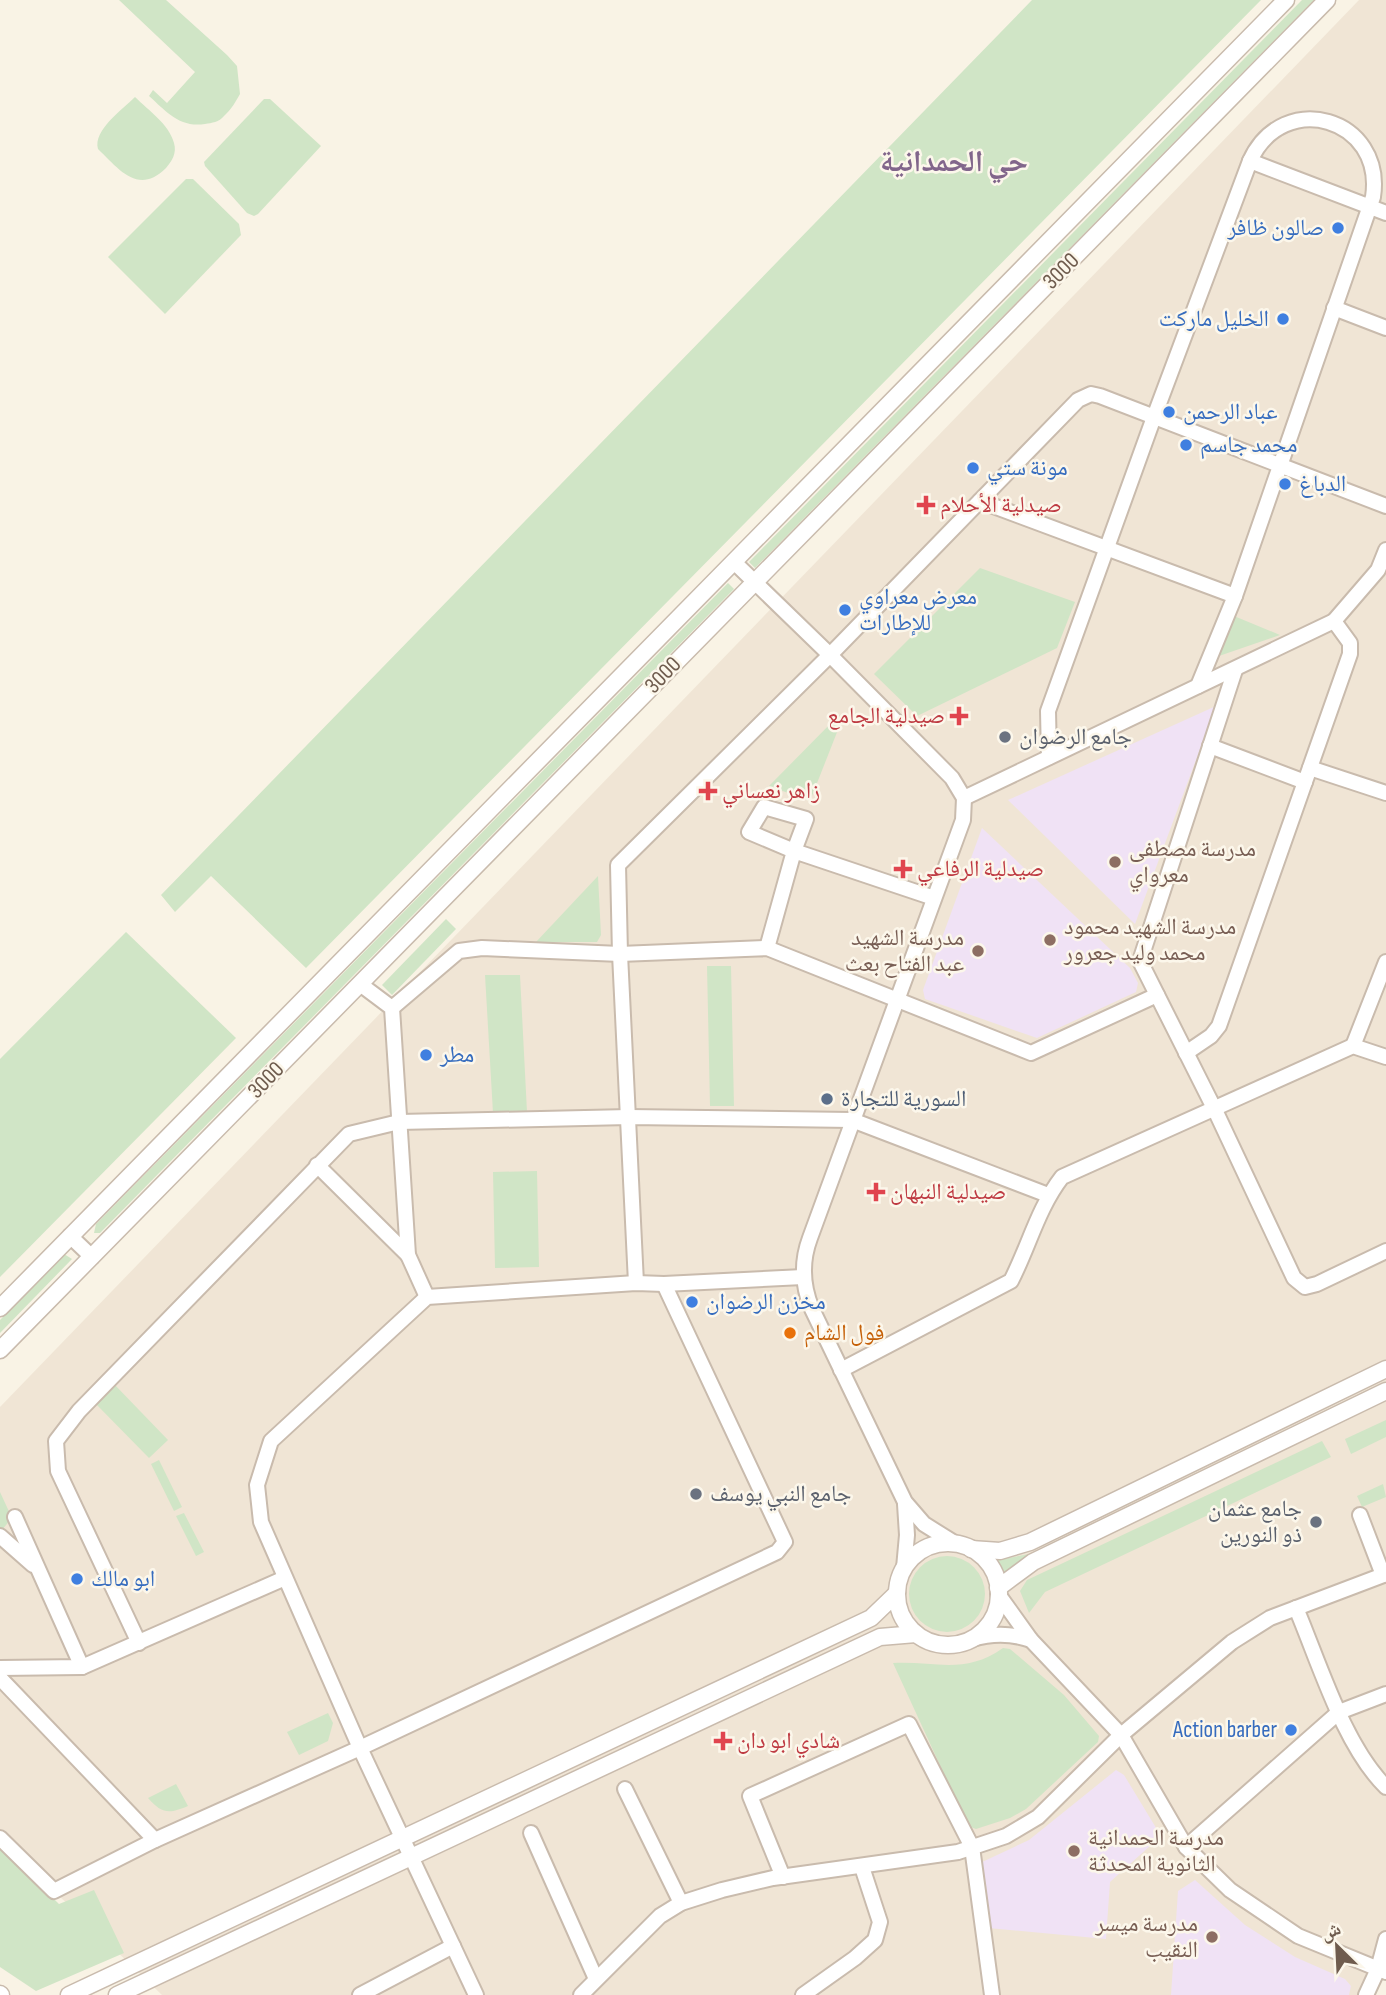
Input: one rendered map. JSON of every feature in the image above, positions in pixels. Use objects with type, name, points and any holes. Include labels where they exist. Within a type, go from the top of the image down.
[{"type":"street","name":"3000","points":[[0,1308],[1286,0]]},
{"type":"street","name":"3000","points":[[0,1350],[1327,0]]},
{"type":"street","points":[[1049,757],[1048,711],[1250,161],[1260,143],[1284,124],[1304,119],[1334,123],[1352,134],[1370,158],[1374,187],[1370,207],[1235,596],[1198,686]]},
{"type":"street","points":[[1250,161],[1386,213]]},
{"type":"street","points":[[1334,308],[1386,328]]},
{"type":"street","points":[[636,1283],[618,865],[831,655],[1078,400],[1091,394],[1100,396],[1386,506]]},
{"type":"street","points":[[980,501],[1235,596]]},
{"type":"street","points":[[964,798],[1335,621],[1378,570],[1386,550]]},
{"type":"street","points":[[733,562],[831,655],[957,784],[964,798],[963,820],[806,1247],[803,1277],[808,1299],[905,1502],[924,1524],[963,1546],[989,1565],[998,1591],[1031,1640],[1121,1735],[1186,1847],[1230,1890],[1298,1937],[1382,1970]]},
{"type":"street","points":[[1186,1053],[1211,1036],[1219,1026],[1350,654],[1350,643],[1335,621]]},
{"type":"street","points":[[1235,670],[1140,961],[1215,1110],[1294,1278],[1305,1287],[1317,1284],[1386,1251]]},
{"type":"street","points":[[1210,746],[1308,775],[1386,793]]},
{"type":"street","points":[[767,948],[793,851],[934,898]]},
{"type":"street","points":[[392,1008],[458,951],[482,948],[620,954],[767,948],[1031,1053],[1157,995]]},
{"type":"street","points":[[1353,1046],[1386,962]]},
{"type":"street","points":[[360,984],[392,1008],[408,1255],[427,1297]]},
{"type":"street","points":[[841,1370],[1011,1280],[1048,1195],[1062,1177],[1353,1046],[1386,1057]]},
{"type":"street","points":[[139,1643],[58,1471],[56,1441],[85,1406],[349,1134],[399,1122],[629,1117],[852,1120],[1048,1195]]},
{"type":"street","points":[[317,1165],[408,1255]]},
{"type":"street","points":[[70,1236],[92,1257]]},
{"type":"street","points":[[477,1995],[360,1748],[261,1522],[257,1485],[271,1441],[427,1297],[636,1283],[803,1277]]},
{"type":"street","points":[[0,1838],[54,1891],[155,1840],[360,1748],[777,1552],[785,1542],[664,1284]]},
{"type":"street","points":[[904,1568],[914,1556],[926,1548],[941,1544],[1000,1551],[1030,1542],[1386,1369]]},
{"type":"street","points":[[972,1639],[984,1631],[992,1620],[997,1607],[998,1591],[1033,1562],[1386,1391]]},
{"type":"street","points":[[905,1502],[907,1535],[904,1568],[897,1593],[899,1609],[916,1634],[929,1642],[943,1645],[996,1634],[1031,1640]]},
{"type":"street","points":[[581,1995],[660,1916],[681,1903],[722,1890],[783,1877],[958,1852],[1006,1836],[1038,1817],[1121,1735],[1232,1642],[1270,1618],[1384,1575],[1360,1515]]},
{"type":"street","points":[[15,1517],[82,1667]]},
{"type":"street","points":[[0,1536],[38,1569]]},
{"type":"street","points":[[0,1668],[82,1667],[285,1578]]},
{"type":"street","points":[[69,1995],[871,1618],[897,1593]]},
{"type":"street","points":[[1296,1608],[1339,1712],[1371,1772],[1386,1787]]},
{"type":"street","points":[[117,1995],[880,1637],[916,1634]]},
{"type":"street","points":[[0,1678],[155,1840]]},
{"type":"street","points":[[1186,1847],[1339,1712],[1386,1694]]},
{"type":"street","points":[[783,1877],[750,1796],[909,1724],[972,1847],[992,1995]]},
{"type":"street","points":[[625,1789],[681,1903]]},
{"type":"street","points":[[531,1833],[596,1979]]},
{"type":"street","points":[[803,1995],[855,1958],[875,1940],[880,1922],[862,1867]]},
{"type":"street","points":[[1366,1995],[1382,1970],[1386,1939]]},
{"type":"street","points":[[363,1994],[453,1946]]},
{"type":"shaded area","points":[[1359,0],[1386,0],[1386,1972],[1362,1995],[162,1995],[0,1839],[0,1407]]},
{"type":"shaded area","name":"مدرسة مصطفى معرواي","points":[[1216,706],[1135,924],[1008,800]]},
{"type":"shaded area","points":[[982,828],[1130,968],[1138,983],[1136,992],[1037,1038],[925,999],[923,990]]},
{"type":"shaded area","name":"مدرسة الحمدانية الثانوية المحدثة","points":[[1116,1770],[1124,1775],[1161,1836],[1110,1882],[1106,1939],[988,1928],[980,1863],[1029,1840]]},
{"type":"shaded area","points":[[1195,1880],[1245,1925],[1295,1957],[1345,1979],[1351,1986],[1349,1995],[1171,1995],[1178,1891]]},
{"type":"green space","points":[[119,0],[166,0],[237,66],[240,94],[222,118],[208,124],[196,125],[180,121],[149,96],[153,90],[167,103],[195,72]]},
{"type":"green space","points":[[1032,0],[1261,0],[306,968],[211,876],[175,912],[161,895]]},
{"type":"green space","points":[[1302,0],[1314,0],[755,568],[749,562]]},
{"type":"green space","points":[[135,97],[163,124],[175,147],[173,157],[166,168],[147,180],[138,180],[121,171],[98,149],[104,128]]},
{"type":"green space","points":[[264,99],[270,99],[321,146],[254,216],[247,213],[204,162]]},
{"type":"green space","points":[[186,179],[193,179],[239,224],[241,235],[165,314],[108,257]]},
{"type":"green space","points":[[980,568],[1075,602],[1057,648],[917,716],[874,674]]},
{"type":"green space","points":[[728,583],[734,589],[100,1233],[94,1233],[96,1224]]},
{"type":"green space","points":[[1234,616],[1280,635],[1219,656]]},
{"type":"green space","points":[[839,715],[843,717],[810,801],[769,786]]},
{"type":"green space","points":[[598,876],[601,935],[597,942],[536,942]]},
{"type":"green space","points":[[446,919],[456,929],[392,995],[382,985]]},
{"type":"green space","points":[[126,932],[236,1038],[0,1277],[0,1059]]},
{"type":"green space","points":[[707,966],[731,966],[734,1106],[710,1106]]},
{"type":"green space","points":[[485,975],[520,975],[527,1112],[493,1113]]},
{"type":"green space","points":[[537,1171],[539,1267],[495,1268],[493,1172]]},
{"type":"green space","points":[[64,1254],[72,1259],[0,1333],[0,1320]]},
{"type":"green space","points":[[113,1383],[168,1440],[149,1458],[94,1402]]},
{"type":"green space","points":[[1386,1420],[1386,1437],[1351,1454],[1345,1439]]},
{"type":"green space","points":[[1322,1441],[1331,1457],[1045,1592],[1029,1613],[1020,1591],[1027,1580]]},
{"type":"green space","points":[[159,1460],[182,1507],[174,1511],[151,1464]]},
{"type":"green space","points":[[1383,1484],[1386,1497],[1362,1507],[1357,1496]]},
{"type":"green space","points":[[0,1492],[12,1518],[1,1531],[0,1530]]},
{"type":"green space","points":[[184,1513],[204,1552],[196,1556],[176,1516]]},
{"type":"green space","points":[[1029,1554],[1005,1578],[998,1560]]},
{"type":"green space","points":[[947,1556],[962,1559],[974,1567],[982,1579],[985,1594],[982,1609],[974,1621],[962,1629],[947,1632],[932,1629],[920,1621],[912,1609],[909,1594],[912,1579],[920,1567],[932,1559]]},
{"type":"green space","points":[[1003,1648],[1010,1649],[1064,1695],[1099,1736],[1098,1742],[1026,1809],[1010,1818],[976,1829],[968,1826],[893,1663],[963,1664],[989,1656]]},
{"type":"green space","points":[[328,1713],[333,1723],[328,1741],[299,1755],[287,1732]]},
{"type":"green space","points":[[176,1784],[188,1806],[166,1811],[148,1798]]},
{"type":"green space","points":[[0,1846],[59,1904],[94,1890],[124,1953],[36,1991],[0,1967]]},
{"type":"place","name":"صالون ظافر","points":[[1338,228]]},
{"type":"place","name":"الخليل ماركت","points":[[1283,319]]},
{"type":"place","name":"عباد الرحمن","points":[[1169,412]]},
{"type":"place","name":"محمد جاسم","points":[[1186,445]]},
{"type":"place","name":"مونة ستي","points":[[973,468]]},
{"type":"place","name":"الدباغ","points":[[1285,484]]},
{"type":"place","name":"صيدلية الأحلام","points":[[926,505]]},
{"type":"place","name":"معرض معراوي للإطارات","points":[[845,610]]},
{"type":"place","name":"صيدلية الجامع","points":[[959,716]]},
{"type":"place","name":"جامع الرضوان","points":[[1005,737]]},
{"type":"place","name":"زاهر نعساني","points":[[708,791]]},
{"type":"place","name":"مدرسة مصطفى معرواي","points":[[1115,862]]},
{"type":"place","name":"صيدلية الرفاعي","points":[[903,869]]},
{"type":"place","name":"مدرسة الشهيد محمود محمد وليد جعرور","points":[[1050,940]]},
{"type":"place","name":"مدرسة الشهيد عبد الفتاح بعث","points":[[978,951]]},
{"type":"place","name":"مطر","points":[[426,1055]]},
{"type":"place","name":"السورية للتجارة","points":[[827,1099]]},
{"type":"place","name":"صيدلية النبهان","points":[[876,1192]]},
{"type":"place","name":"مخزن الرضوان","points":[[692,1302]]},
{"type":"place","name":"فول الشام","points":[[790,1333]]},
{"type":"place","name":"جامع النبي يوسف","points":[[696,1494]]},
{"type":"place","name":"جامع عثمان ذو النورين","points":[[1316,1522]]},
{"type":"place","name":"ابو مالك","points":[[77,1579]]},
{"type":"place","name":"Action barber","points":[[1291,1730]]},
{"type":"place","name":"شادي ابو دان","points":[[723,1741]]},
{"type":"place","name":"مدرسة الحمدانية الثانوية المحدثة","points":[[1074,1851]]},
{"type":"place","name":"مدرسة ميسر النقيب","points":[[1212,1937]]},
{"type":"district","name":"حي الحمدانية","points":[[954,162]]}]
